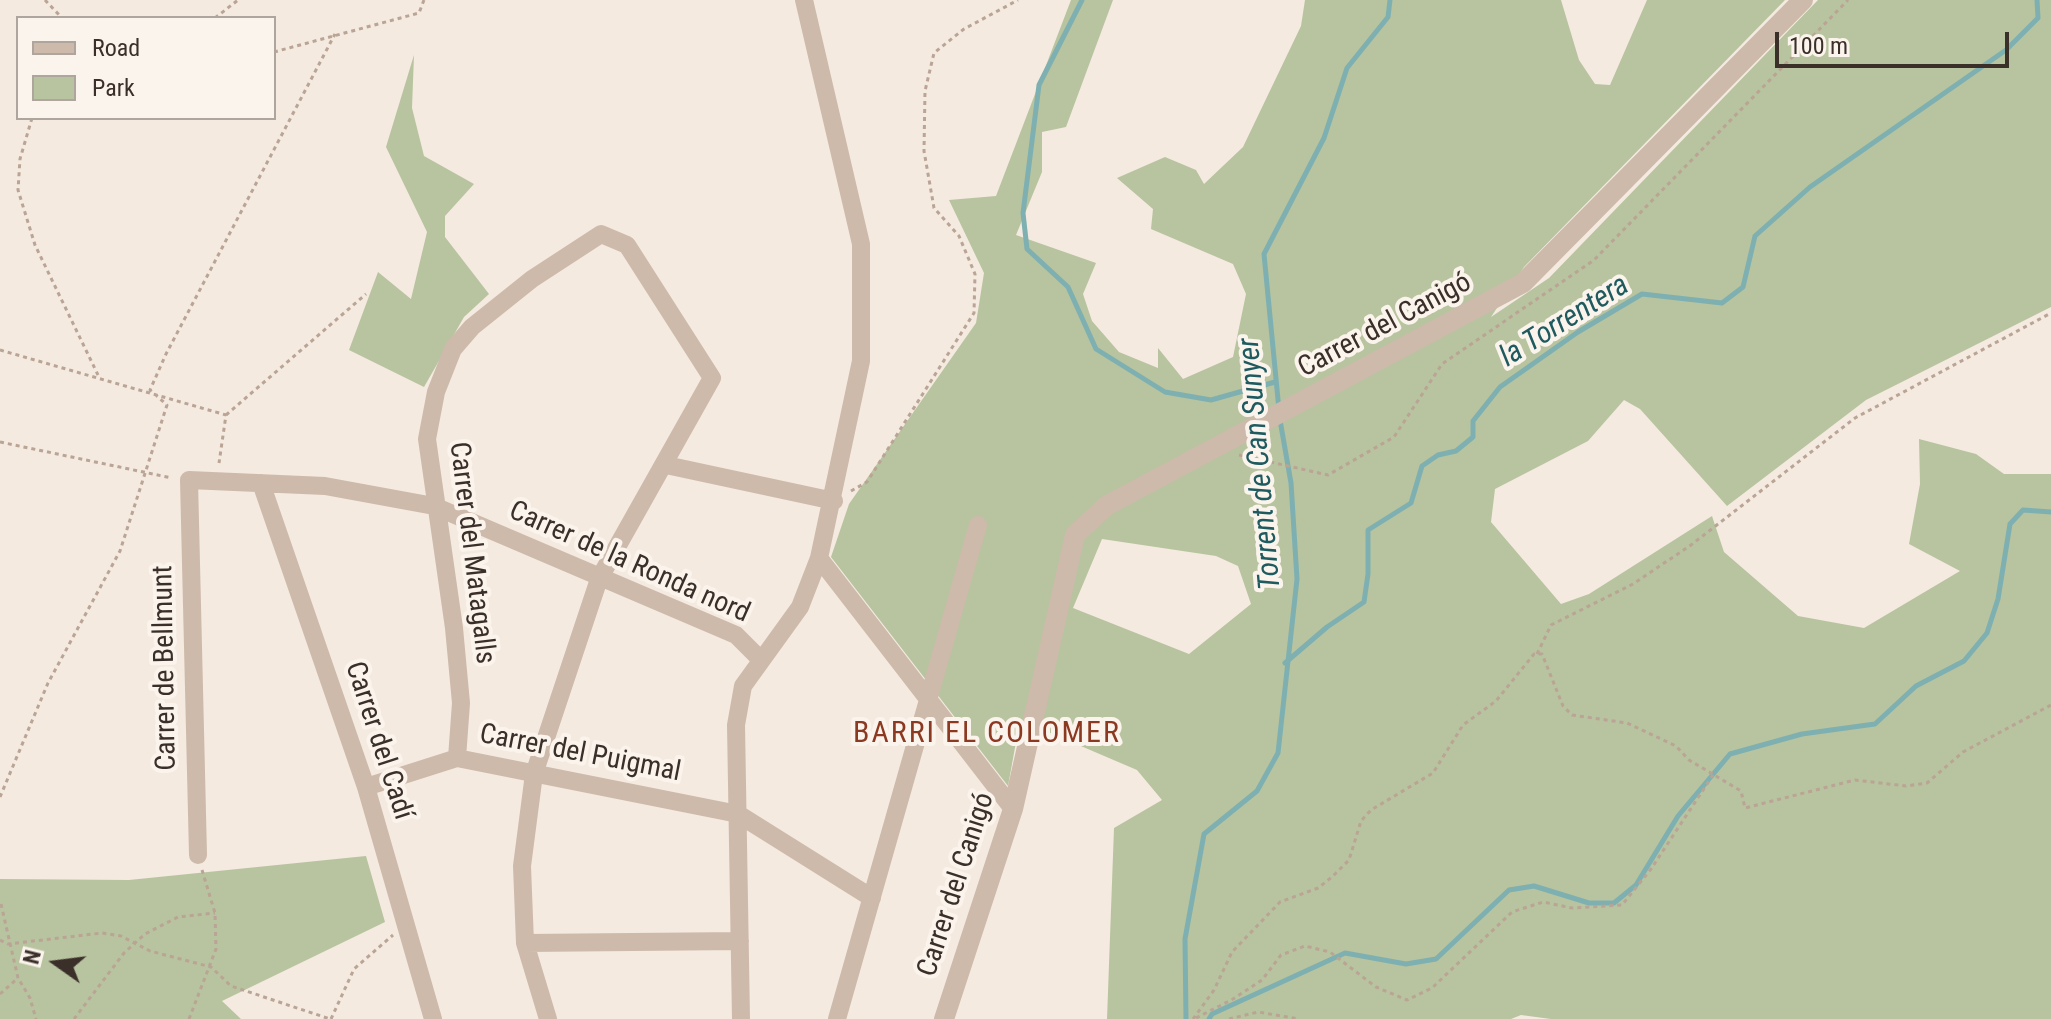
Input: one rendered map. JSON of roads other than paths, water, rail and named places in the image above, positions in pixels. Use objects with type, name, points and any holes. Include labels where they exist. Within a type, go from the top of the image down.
[{"type":"street","points":[[741,1019],[736,725],[743,686],[800,607],[819,558],[834,501],[861,361],[861,244],[804,0]]},
{"type":"street","name":"Carrer del Canigó","points":[[944,1019],[1013,809],[1075,535],[1106,506],[1523,283],[1803,0]]},
{"type":"street","name":"Carrer del Matagalls","points":[[457,758],[461,703],[454,628],[434,506],[427,439],[436,392],[453,349],[472,327],[532,279],[601,234],[627,245],[712,378],[666,465]]},
{"type":"street","points":[[548,1019],[525,943],[522,866],[534,774],[599,579],[666,465],[834,501]]},
{"type":"street","name":"Carrer de la Ronda nord","points":[[189,480],[325,486],[434,506],[736,635],[760,659]]},
{"type":"street","name":"Carrer de Bellmunt","points":[[189,480],[198,855]]},
{"type":"street","name":"Carrer del Cadí","points":[[261,483],[366,787],[433,1019]]},
{"type":"street","points":[[837,1019],[978,525]]},
{"type":"street","points":[[819,558],[1013,809]]},
{"type":"street","name":"Carrer del Puigmal","points":[[366,787],[457,758],[738,814]]},
{"type":"street","points":[[738,814],[872,898]]},
{"type":"street","points":[[525,943],[740,941]]},
{"type":"waterway","points":[[1082,0],[1039,85],[1023,213],[1027,249],[1068,287],[1096,349],[1165,392],[1211,400],[1275,382]]},
{"type":"waterway","name":"Torrent de Can Sunyer","points":[[1279,410],[1264,254],[1324,138],[1347,68],[1388,17],[1390,0]]},
{"type":"waterway","name":"la Torrentera","points":[[1285,663],[1327,627],[1364,602],[1368,574],[1368,530],[1411,503],[1422,466],[1438,455],[1456,451],[1473,437],[1473,421],[1500,387],[1578,332],[1642,294],[1722,303],[1743,287],[1755,236],[1810,187],[2006,50],[2038,18],[2037,0]]},
{"type":"waterway","name":"Torrent de Can Sunyer","points":[[1186,1019],[1185,939],[1204,834],[1257,791],[1278,753],[1297,579],[1291,483],[1280,420]]},
{"type":"waterway","points":[[1209,1019],[1212,1014],[1345,953],[1406,964],[1436,959],[1509,890],[1534,886],[1589,903],[1614,903],[1636,885],[1678,816],[1730,754],[1802,734],[1875,724],[1916,686],[1964,661],[1987,633],[1998,599],[2010,524],[2023,510],[2051,512]]},
{"type":"district","name":"BARRI EL COLOMER","points":[[987,734]]}]
